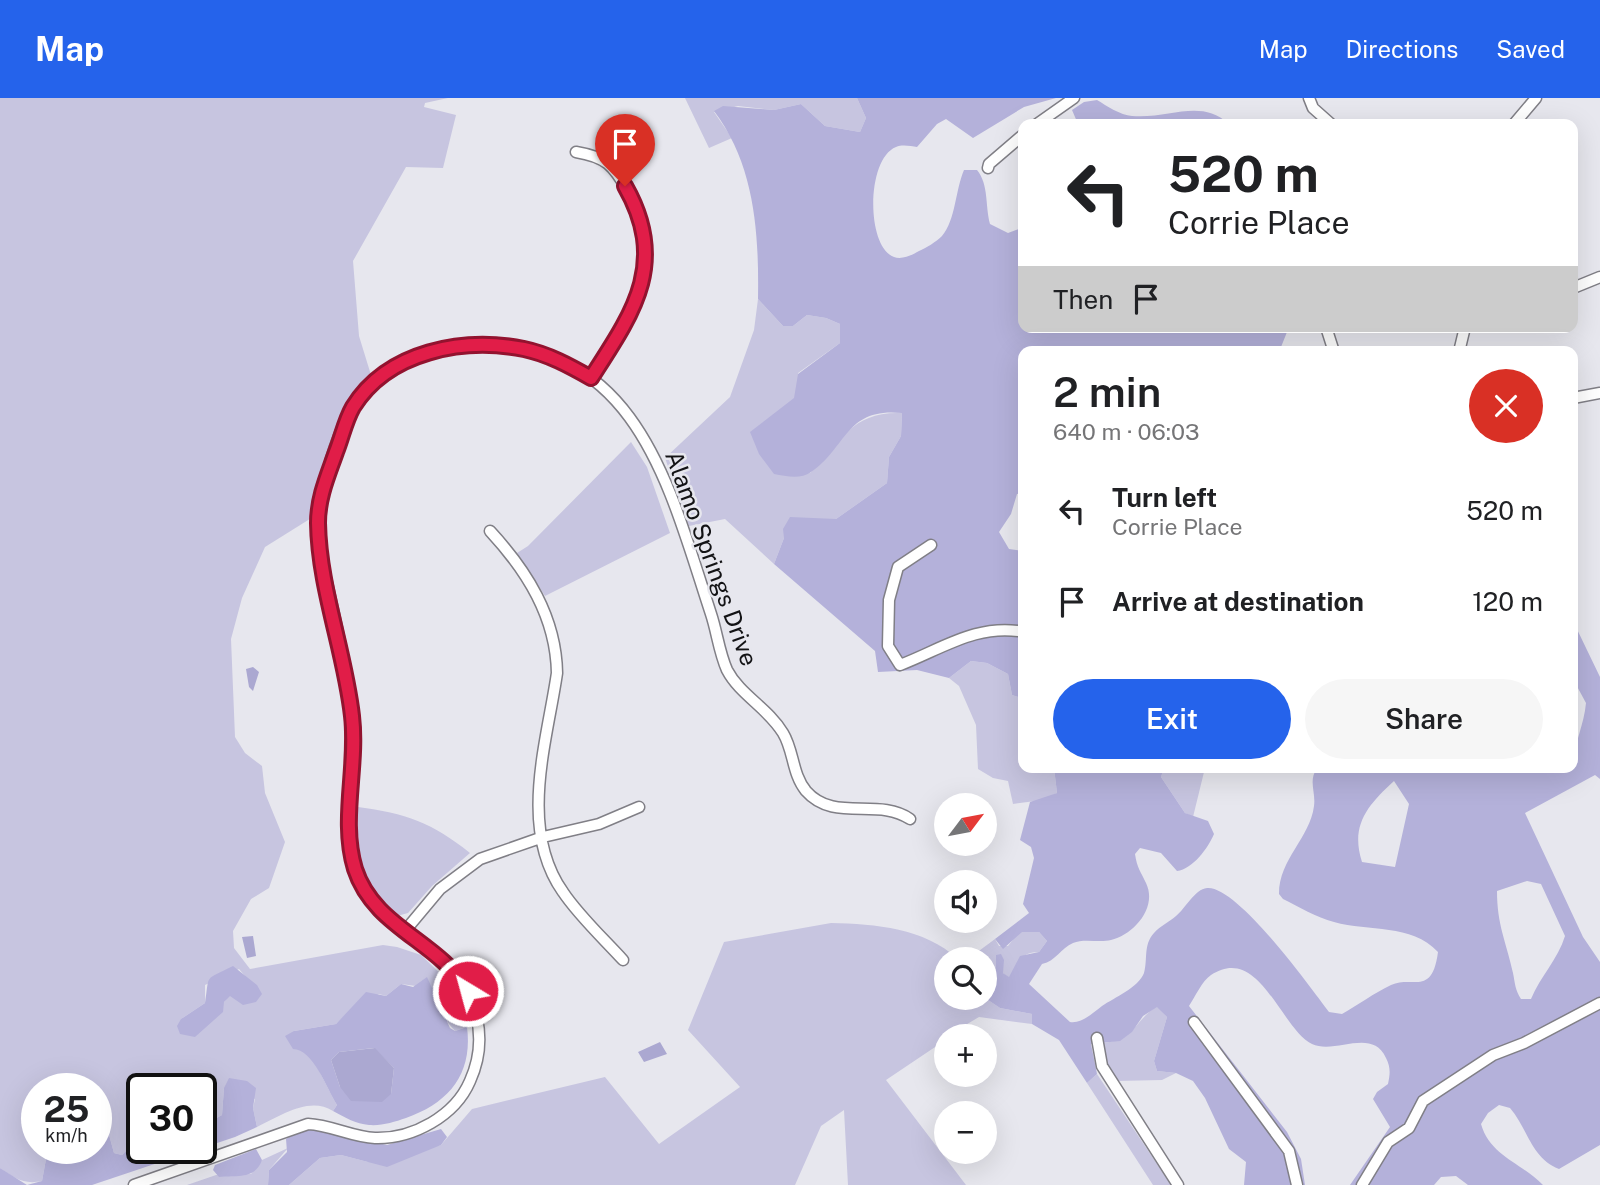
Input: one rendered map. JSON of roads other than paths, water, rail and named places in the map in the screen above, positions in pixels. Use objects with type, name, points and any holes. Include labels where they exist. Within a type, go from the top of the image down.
[{"type":"street","points":[[1044,119],[1074,98]]},
{"type":"street","points":[[1308,98],[1326,119]]},
{"type":"street","points":[[1518,119],[1536,98]]},
{"type":"street","points":[[988,168],[1018,140]]},
{"type":"street","points":[[576,152],[601,157],[625,186],[640,217],[646,254],[642,287],[635,307],[591,378]]},
{"type":"street","points":[[1578,286],[1600,277]]},
{"type":"street","name":"Alamo Springs Drive","points":[[134,1185],[308,1124],[324,1124],[376,1138],[404,1133],[448,1113],[467,1090],[475,1071],[479,1054],[478,1020],[468,991],[453,970],[404,932],[370,900],[356,870],[348,826],[354,778],[353,732],[320,550],[319,508],[324,485],[354,405],[386,372],[410,358],[458,346],[502,346],[548,356],[591,378],[622,406],[645,436],[679,522],[727,669],[738,686],[770,716],[783,734],[805,790],[834,808],[890,810],[910,819]]},
{"type":"street","points":[[1578,397],[1600,393]]},
{"type":"street","points":[[490,531],[508,550],[533,586],[550,623],[556,657],[555,689],[537,794],[543,837],[554,878],[563,893],[623,960]]},
{"type":"street","points":[[931,545],[898,567],[889,600],[888,646],[900,665],[957,640],[1001,628],[1018,631]]},
{"type":"street","points":[[404,932],[440,889],[466,867],[508,848],[600,824],[639,807]]},
{"type":"street","points":[[1362,1185],[1388,1142],[1409,1128],[1423,1101],[1493,1055],[1524,1043],[1600,1003]]},
{"type":"street","points":[[1194,1021],[1289,1151],[1297,1185]]},
{"type":"street","points":[[1097,1038],[1101,1066],[1178,1185]]}]
